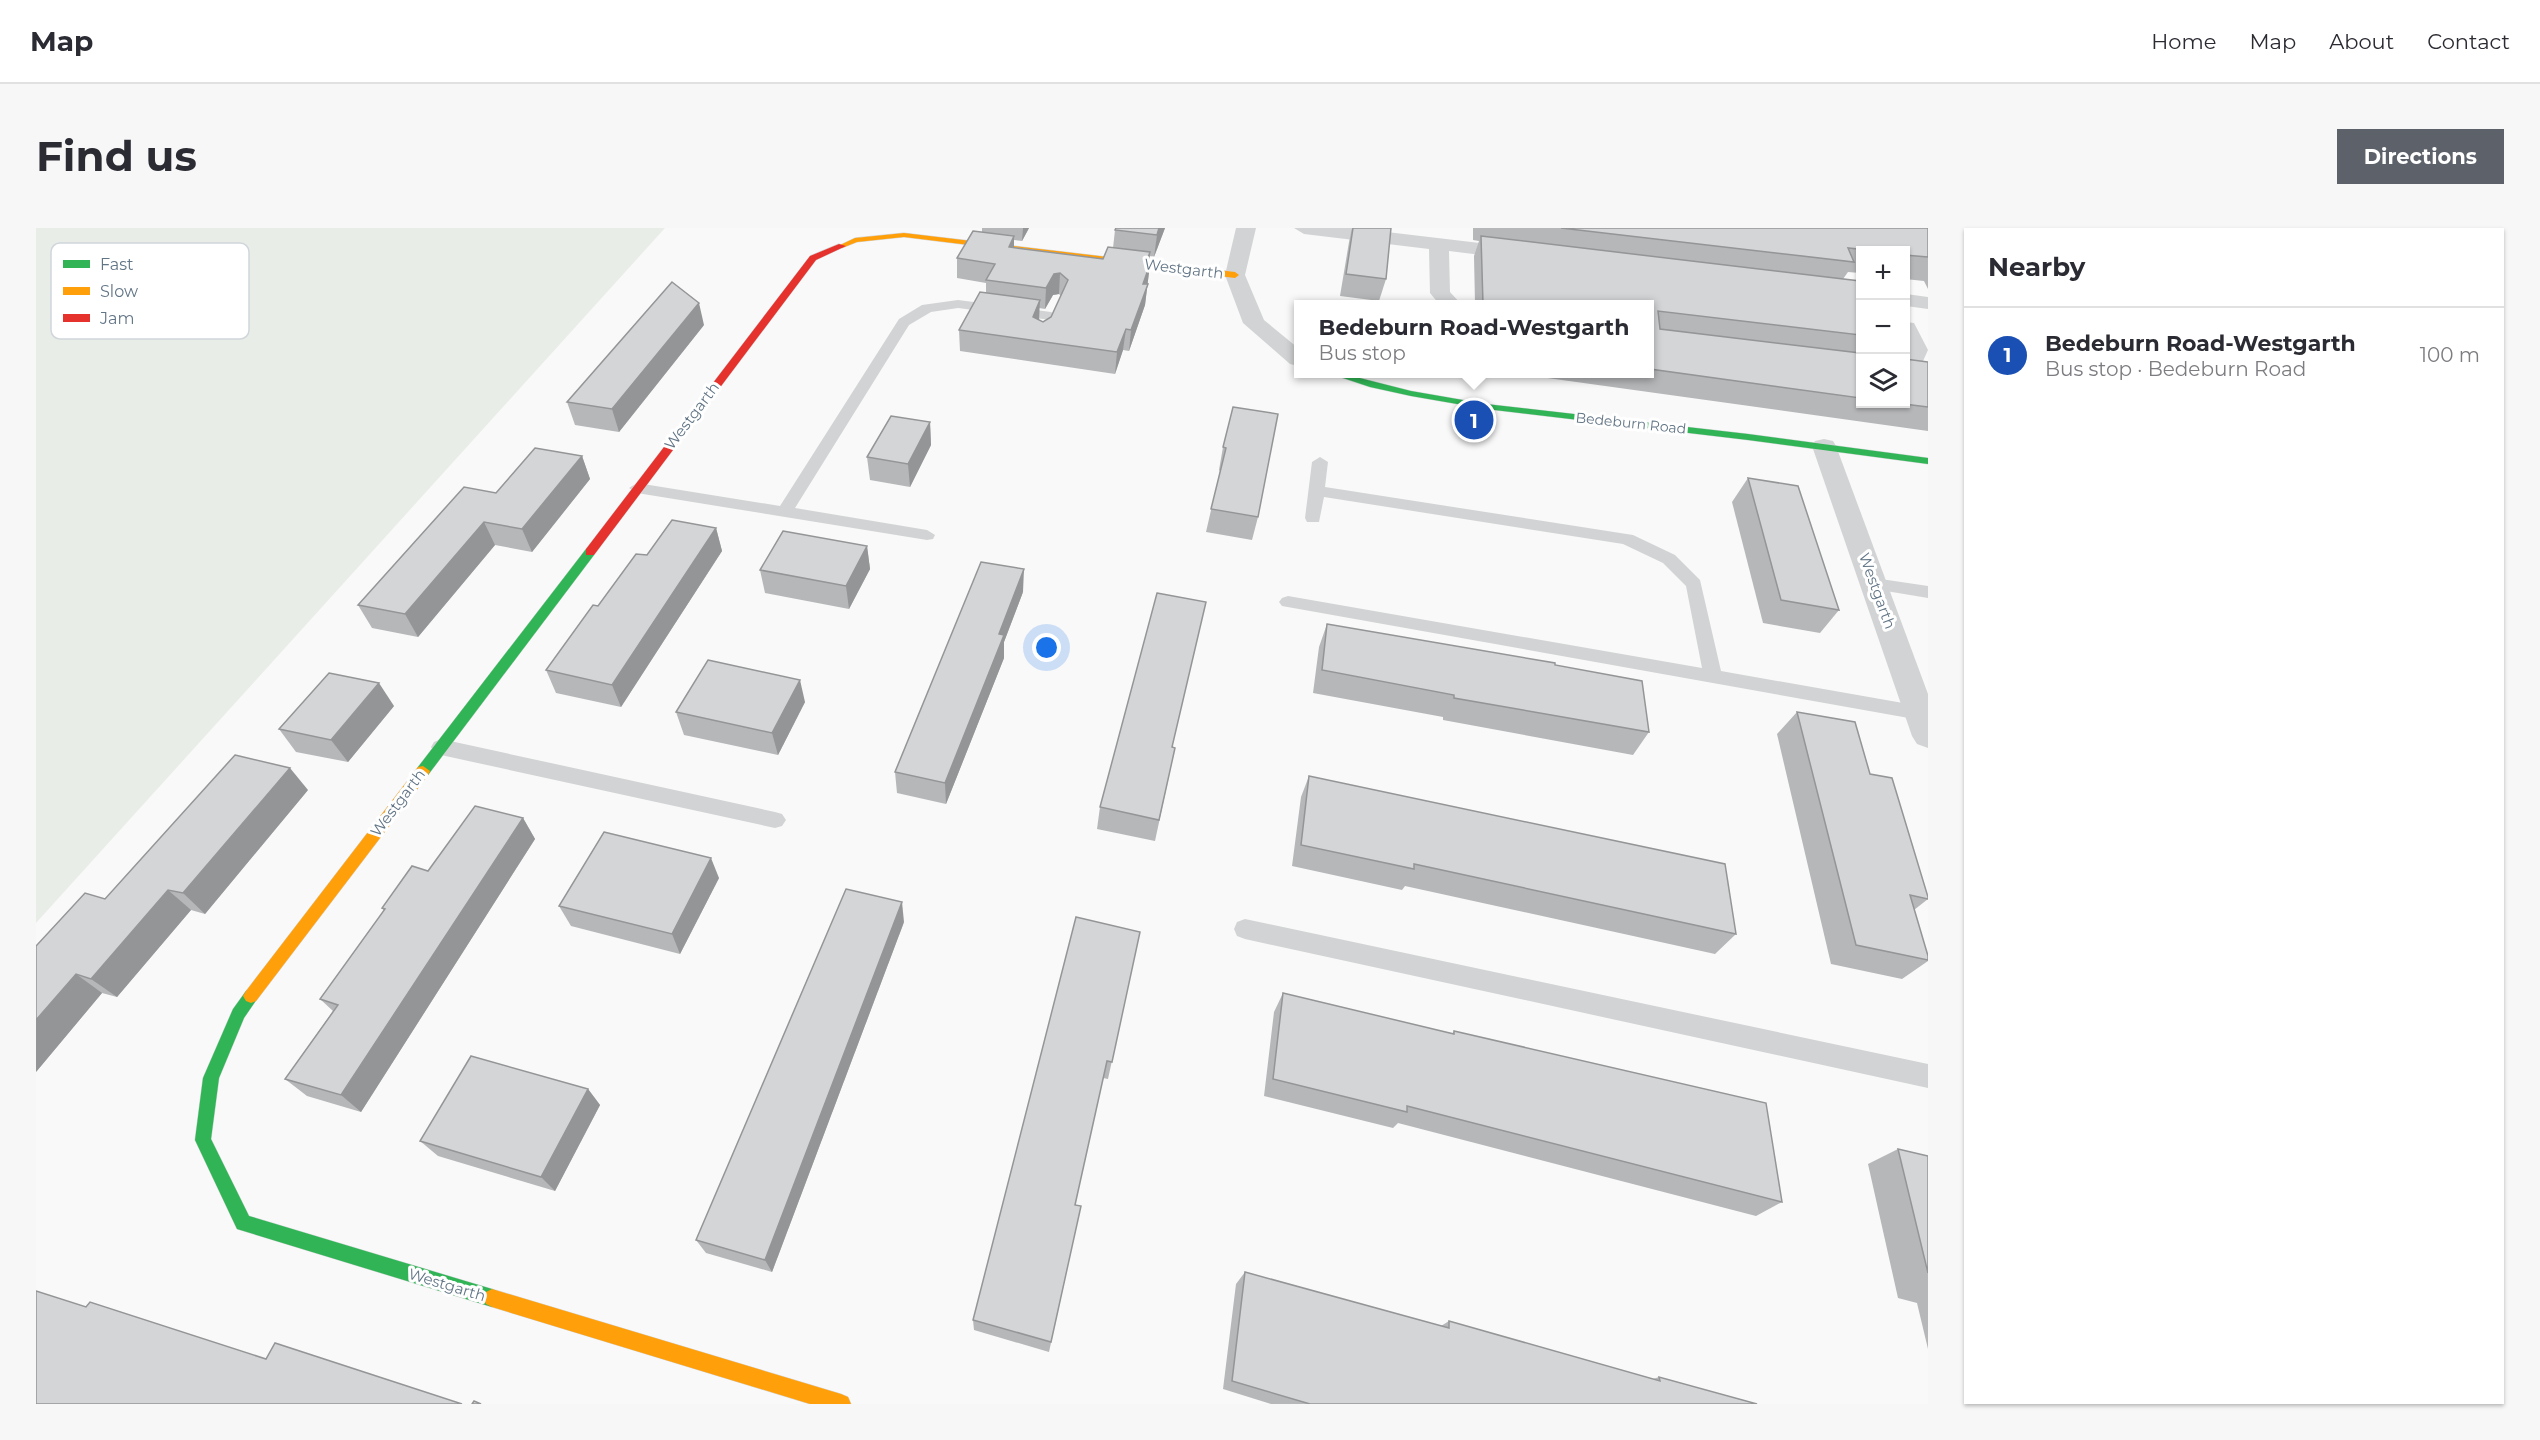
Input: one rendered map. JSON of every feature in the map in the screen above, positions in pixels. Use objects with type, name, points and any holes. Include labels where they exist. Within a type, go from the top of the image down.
[{"type":"street","points":[[1246,228],[1235,275],[1254,322],[1294,354]]},
{"type":"street","points":[[1304,228],[1545,257]]},
{"type":"street","name":"Westgarth","points":[[841,1404],[243,1223],[203,1140],[211,1078],[238,1014],[813,258],[855,240],[936,233],[1235,275]]},
{"type":"street","points":[[1439,244],[1440,293],[1446,300]]},
{"type":"street","points":[[1910,301],[1928,303]]},
{"type":"street","points":[[1910,337],[1918,352],[1910,367]]},
{"type":"street","name":"Bedeburn Road","points":[[1349,378],[1391,391],[1494,408],[1928,460]]},
{"type":"street","name":"Westgarth","points":[[1824,446],[1924,725]]},
{"type":"lane","points":[[784,512],[904,322],[927,308],[958,304],[1049,321],[1058,300]]},
{"type":"lane","points":[[1313,519],[1320,462]]},
{"type":"lane","points":[[638,488],[927,535]]},
{"type":"lane","points":[[1317,490],[1627,539],[1669,559],[1694,584],[1713,677]]},
{"type":"lane","points":[[1874,584],[1928,592]]},
{"type":"lane","points":[[1288,602],[1713,677],[1924,725]]},
{"type":"lane","points":[[441,747],[776,820]]},
{"type":"lane","points":[[1245,929],[1928,1076]]},
{"type":"shaded area","points":[[36,228],[665,228],[36,923]]},
{"type":"building","points":[[1116,228],[1159,228],[1157,235],[1115,230]]},
{"type":"building","points":[[1353,228],[1391,228],[1386,279],[1346,274]]},
{"type":"building","points":[[1561,228],[1928,228],[1928,257],[1910,255],[1910,246],[1856,246],[1856,249],[1848,248],[1854,262]]},
{"type":"building","points":[[973,231],[1014,236],[1009,247],[1103,259],[1108,247],[1150,252],[1146,264],[1150,264],[1143,284],[1148,284],[1131,330],[1126,329],[1117,352],[959,330],[980,292],[1040,300],[1033,317],[1043,322],[1051,317],[1068,280],[1060,273],[1054,274],[1046,288],[986,280],[995,264],[957,258]]},
{"type":"building","points":[[1481,236],[1856,281],[1856,335],[1658,311],[1660,329],[1856,353],[1856,397],[1654,370],[1654,300],[1483,300]]},
{"type":"building","points":[[672,282],[699,303],[612,409],[567,402]]},
{"type":"building","points":[[1910,360],[1928,362],[1928,407],[1910,405]]},
{"type":"building","points":[[1233,407],[1278,414],[1258,517],[1211,509],[1226,448],[1223,447]]},
{"type":"building","points":[[891,416],[930,422],[908,464],[867,457]]},
{"type":"building","points":[[535,448],[582,456],[522,529],[484,522],[405,614],[358,605],[464,487],[496,493]]},
{"type":"building","points":[[1748,478],[1798,486],[1839,610],[1781,600]]},
{"type":"building","points":[[672,520],[716,528],[612,685],[546,670],[593,605],[598,606],[636,554],[647,555]]},
{"type":"building","points":[[783,531],[867,546],[846,586],[760,570]]},
{"type":"building","points":[[981,562],[1024,569],[999,634],[1004,635],[945,783],[895,772]]},
{"type":"building","points":[[1157,593],[1206,602],[1172,747],[1175,748],[1159,820],[1100,807]]},
{"type":"building","points":[[1327,624],[1555,663],[1555,665],[1642,681],[1649,732],[1454,698],[1454,695],[1322,670]]},
{"type":"building","points":[[708,660],[800,680],[772,733],[676,712]]},
{"type":"building","points":[[329,673],[379,683],[331,740],[279,729]]},
{"type":"building","points":[[1797,712],[1855,722],[1870,774],[1892,778],[1928,897],[1928,899],[1910,895],[1928,960],[1856,945]]},
{"type":"building","points":[[235,755],[290,768],[183,893],[168,890],[91,979],[76,974],[36,1020],[36,946],[85,893],[105,899]]},
{"type":"building","points":[[1309,776],[1725,864],[1736,934],[1414,864],[1414,869],[1301,845]]},
{"type":"building","points":[[475,806],[523,818],[341,1095],[285,1079],[338,1005],[320,999],[385,909],[382,908],[412,866],[428,871]]},
{"type":"building","points":[[604,832],[711,858],[672,934],[559,906]]},
{"type":"building","points":[[846,889],[902,902],[765,1260],[696,1240]]},
{"type":"building","points":[[1076,917],[1140,932],[1112,1062],[1107,1061],[1075,1205],[1081,1206],[1051,1342],[973,1320]]},
{"type":"building","points":[[1283,993],[1454,1034],[1454,1031],[1766,1103],[1782,1202],[1407,1106],[1407,1112],[1273,1079]]},
{"type":"building","points":[[471,1056],[588,1089],[541,1177],[420,1141]]},
{"type":"building","points":[[1898,1149],[1928,1156],[1928,1273]]},
{"type":"building","points":[[1245,1272],[1449,1328],[1449,1321],[1660,1381],[1659,1377],[1757,1404],[1310,1404],[1232,1381]]},
{"type":"building","points":[[36,1291],[86,1307],[90,1302],[266,1359],[275,1343],[462,1404],[36,1404]]},
{"type":"traffic: fast","points":[[1349,378],[1449,401],[1525,412],[1748,437],[1928,461]]},
{"type":"traffic: fast","points":[[423,771],[590,552]]},
{"type":"traffic: fast","points":[[251,996],[238,1014],[211,1078],[203,1140],[243,1223],[492,1298]]},
{"type":"traffic: slow","points":[[842,246],[855,240],[904,235],[1235,275]]},
{"type":"traffic: slow","points":[[251,996],[423,771]]},
{"type":"traffic: slow","points":[[492,1298],[841,1404]]},
{"type":"traffic: jam","points":[[590,552],[813,258],[842,246]]},
{"type":"place","name":"Bedeburn Road-Westgarth","points":[[1474,420]]}]
